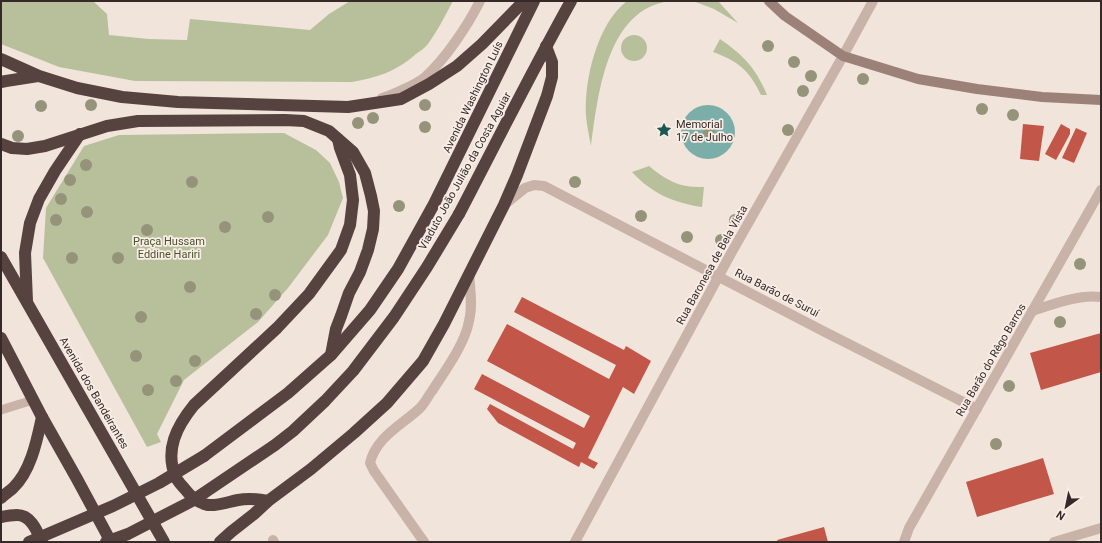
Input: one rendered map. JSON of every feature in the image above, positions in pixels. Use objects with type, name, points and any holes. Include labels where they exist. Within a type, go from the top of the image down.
[{"type":"highway","points":[[1,59],[39,76],[77,88],[122,97],[178,102],[348,107],[401,99],[429,84],[457,66],[482,44],[524,1]]},
{"type":"highway","name":"Avenida Washington Luís","points":[[434,204],[534,1]]},
{"type":"highway","points":[[220,542],[230,532],[254,514],[268,500],[311,469],[354,433],[387,403],[423,361],[444,324],[504,205],[517,175],[547,96],[552,77],[552,62],[546,46],[571,1]]},
{"type":"highway","name":"Viaduto João Julião da Costa Aguiar","points":[[106,542],[128,534],[192,501],[275,445],[293,431],[353,371],[394,316],[427,267],[459,214],[546,46]]},
{"type":"highway","points":[[1,82],[39,76]]},
{"type":"highway","points":[[1,144],[12,148],[27,149],[45,146],[107,126],[138,121],[285,120],[304,121],[329,131],[354,152],[365,173],[374,211],[373,229],[368,250],[360,272],[349,293],[336,329],[331,356]]},
{"type":"highway","points":[[27,303],[25,253],[30,223],[39,199],[55,171],[80,134]]},
{"type":"highway","points":[[268,500],[250,498],[215,505],[207,505],[198,501],[188,494],[177,478],[172,460],[172,444],[184,417],[194,405],[277,328],[309,294],[340,250],[350,225],[353,200],[350,175],[338,139]]},
{"type":"highway","name":"Viaduto João Julião da Costa Aguiar","points":[[30,542],[113,506],[160,483],[204,456],[288,393],[331,356],[370,310],[398,269],[434,204]]},
{"type":"highway","name":"Avenida dos Bandeirantes","points":[[1,257],[164,542]]},
{"type":"highway","points":[[1,338],[42,418],[111,542]]},
{"type":"highway","points":[[1,498],[14,487],[24,473],[33,453],[42,418]]},
{"type":"highway","points":[[1,517],[18,515],[27,518],[32,523],[42,542]]},
{"type":"street","points":[[348,107],[391,96],[423,78],[444,57],[480,1]]},
{"type":"street","points":[[769,1],[785,16],[843,56],[918,78],[977,89],[1042,96],[1101,100]]},
{"type":"street","name":"Rua Baronesa de Bela Vista","points":[[575,542],[719,276],[873,1]]},
{"type":"street","name":"Rua Barão de Suruí","points":[[504,205],[525,188],[534,185],[544,186],[977,408]]},
{"type":"street","name":"Rua Barão do Rêgo Barros","points":[[904,542],[909,528],[1101,190]]},
{"type":"street","points":[[424,542],[374,471],[370,463],[372,454],[383,439],[421,407],[445,372],[465,337],[470,321],[469,273]]},
{"type":"street","points":[[1032,311],[1058,302],[1093,296],[1101,297]]},
{"type":"street","points":[[1054,542],[1101,528]]},
{"type":"lane","points":[[1,410],[33,400]]},
{"type":"green space","points":[[1,1],[93,1],[107,14],[109,35],[149,39],[187,40],[190,19],[310,30],[329,14],[350,1],[453,1],[435,33],[424,48],[402,65],[386,73],[352,82],[135,81],[59,67],[1,44]]},
{"type":"green space","points":[[627,1],[670,1],[649,7],[632,20],[619,37],[609,58],[602,80],[591,146],[586,116],[587,86],[590,70],[600,38],[617,11]]},
{"type":"green space","points":[[693,1],[718,1],[738,23],[714,9]]},
{"type":"green space","points":[[634,35],[643,39],[647,48],[643,57],[634,61],[625,57],[621,48],[625,39]]},
{"type":"green space","points":[[720,39],[736,51],[748,63],[763,85],[767,95],[761,95],[752,79],[736,63],[713,52]]},
{"type":"green space","name":"Praça Hussam Eddine Hariri","points":[[284,133],[316,150],[330,163],[339,182],[343,198],[328,235],[288,288],[258,322],[184,380],[157,434],[161,442],[147,447],[43,258],[46,208],[84,146],[119,135]]},
{"type":"green space","points":[[649,166],[668,180],[681,185],[704,187],[702,207],[682,203],[664,196],[647,186],[632,172]]},
{"type":"water","points":[[708,105],[718,107],[727,113],[733,122],[735,132],[733,142],[727,151],[718,157],[708,159],[698,157],[689,151],[683,142],[681,132],[683,122],[689,113],[698,107]]},
{"type":"building","points":[[1023,124],[1044,126],[1039,161],[1020,159]]},
{"type":"building","points":[[1061,124],[1070,129],[1070,134],[1056,160],[1045,154]]},
{"type":"building","points":[[1076,128],[1087,133],[1074,163],[1062,158]]},
{"type":"building","points":[[522,297],[624,350],[626,346],[651,361],[634,394],[623,387],[588,458],[598,463],[594,469],[581,462],[579,467],[498,423],[487,409],[490,404],[573,449],[576,443],[474,389],[482,374],[584,428],[590,416],[487,361],[507,324],[609,379],[616,365],[514,312]]},
{"type":"building","points":[[1101,333],[1101,372],[1041,390],[1030,353]]},
{"type":"building","points":[[1043,458],[1054,494],[977,517],[966,482]]},
{"type":"building","points":[[824,527],[828,542],[778,542],[777,540]]},
{"type":"place","name":"Memorial 17 de Julho","points":[[664,130]]}]
